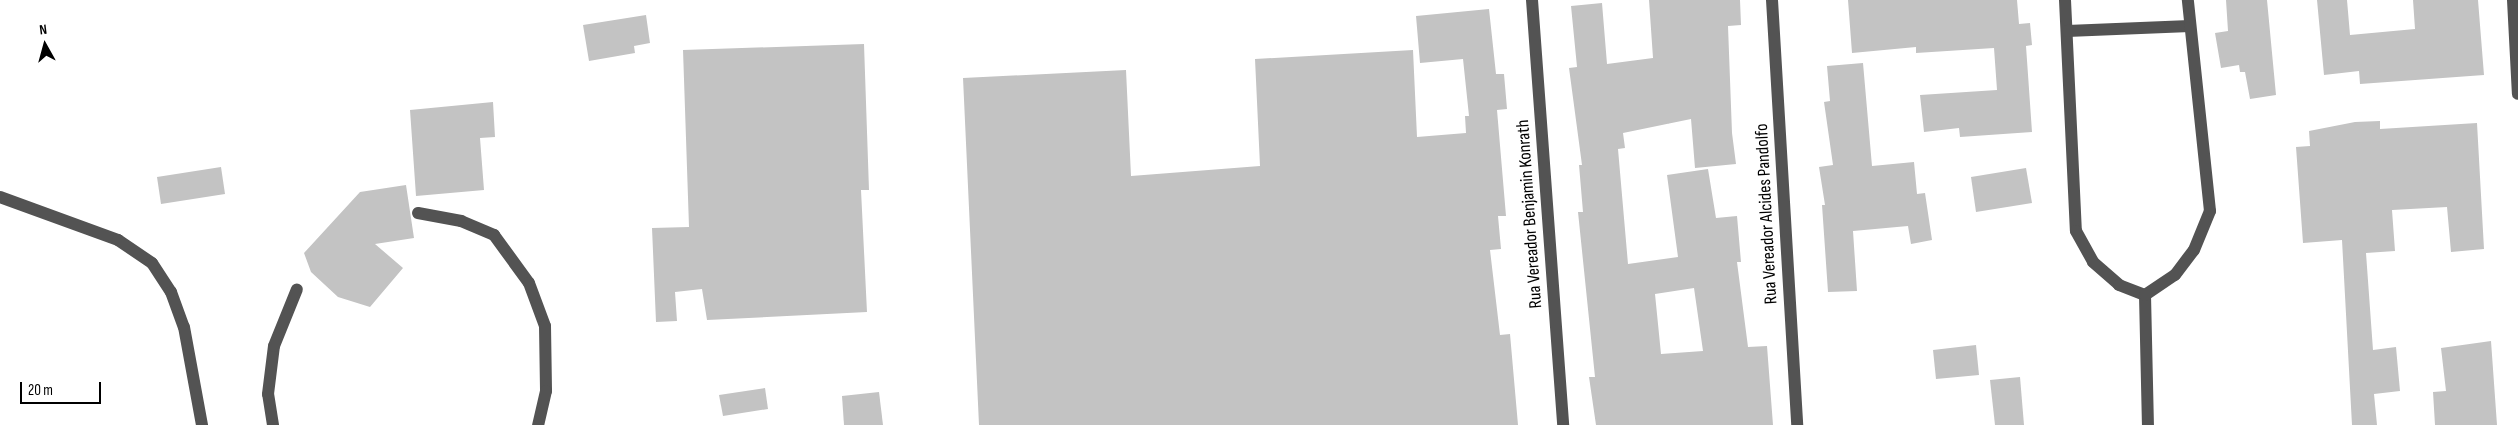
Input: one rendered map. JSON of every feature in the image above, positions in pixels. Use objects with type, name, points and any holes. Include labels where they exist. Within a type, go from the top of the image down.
[{"type":"street","name":"Rua Vereador Benjamin Konrath","points":[[1532,0],[1563,425]]},
{"type":"street","name":"Rua Vereador Alcides Pandolfo","points":[[1772,0],[1797,425]]},
{"type":"street","points":[[2066,0],[2076,230],[2093,262],[2118,285],[2145,295]]},
{"type":"street","points":[[2145,295],[2175,275],[2194,250],[2210,211],[2188,0]]},
{"type":"street","points":[[2513,0],[2518,94]]},
{"type":"street","points":[[2067,31],[2190,26]]},
{"type":"street","points":[[0,197],[111,237],[152,264],[171,292],[184,327],[202,425]]},
{"type":"street","points":[[418,213],[461,221],[494,235],[529,282],[545,326],[546,391],[538,425]]},
{"type":"street","points":[[273,425],[268,394],[274,346],[297,289]]},
{"type":"street","points":[[2145,295],[2148,425]]},
{"type":"building","points":[[1649,0],[1740,0],[1741,25],[1728,26],[1732,133],[1736,164],[1695,168],[1691,119],[1623,133],[1625,148],[1618,149],[1628,264],[1678,257],[1667,175],[1708,169],[1716,218],[1737,216],[1741,262],[1737,262],[1748,347],[1767,346],[1773,425],[1596,425],[1589,377],[1595,377],[1578,212],[1583,212],[1579,165],[1582,165],[1569,68],[1577,67],[1571,6],[1602,3],[1607,64],[1653,58]],"holes":[[[1694,288],[1703,351],[1661,354],[1655,294]]]},
{"type":"building","points":[[1848,0],[2017,0],[2019,24],[2030,23],[2032,45],[2026,46],[2032,132],[1960,137],[1959,128],[1924,132],[1920,95],[1997,90],[1994,48],[1916,53],[1916,47],[1852,53]]},
{"type":"building","points":[[2226,0],[2267,0],[2276,95],[2250,99],[2245,72],[2240,72],[2239,65],[2221,68],[2215,33],[2228,31]]},
{"type":"building","points":[[2317,0],[2347,0],[2350,35],[2415,29],[2413,0],[2478,0],[2484,75],[2360,84],[2359,71],[2324,75]]},
{"type":"building","points":[[1489,9],[1496,74],[1504,74],[1507,109],[1497,110],[1506,216],[1498,216],[1501,249],[1490,250],[1500,335],[1510,334],[1518,425],[979,425],[963,78],[1126,70],[1131,176],[1260,166],[1255,59],[1413,50],[1417,137],[1466,133],[1465,116],[1469,116],[1463,59],[1420,63],[1416,16]]},
{"type":"building","points":[[646,15],[650,43],[634,46],[635,53],[589,61],[583,25]]},
{"type":"building","points":[[864,44],[869,190],[861,190],[867,312],[707,320],[702,289],[675,292],[677,321],[656,322],[652,228],[689,227],[683,50]]},
{"type":"building","points":[[1863,63],[1872,166],[1914,162],[1917,194],[1925,193],[1932,240],[1911,244],[1908,226],[1853,231],[1857,291],[1828,292],[1822,205],[1825,205],[1819,167],[1833,165],[1824,102],[1830,101],[1827,66]]},
{"type":"building","points":[[493,102],[495,137],[480,138],[484,190],[416,196],[410,110]]},
{"type":"building","points":[[2380,121],[2380,129],[2477,123],[2484,249],[2451,252],[2447,207],[2392,210],[2395,251],[2366,253],[2373,350],[2396,347],[2400,391],[2374,394],[2377,425],[2352,425],[2342,240],[2303,243],[2296,147],[2310,146],[2309,131],[2355,122]]},
{"type":"building","points":[[221,167],[225,194],[161,204],[157,177]]},
{"type":"building","points":[[2026,168],[2032,203],[1976,212],[1971,177]]},
{"type":"building","points":[[406,185],[414,238],[375,244],[403,268],[370,307],[338,297],[311,272],[304,253],[360,192]]},
{"type":"building","points":[[2491,341],[2497,425],[2435,425],[2433,392],[2446,391],[2441,348]]},
{"type":"building","points":[[1976,345],[1979,375],[1936,379],[1933,350]]},
{"type":"building","points":[[2020,377],[2024,425],[1995,425],[1990,380]]},
{"type":"building","points":[[765,388],[768,409],[723,416],[719,395]]},
{"type":"building","points":[[879,392],[883,425],[844,425],[842,396]]}]
